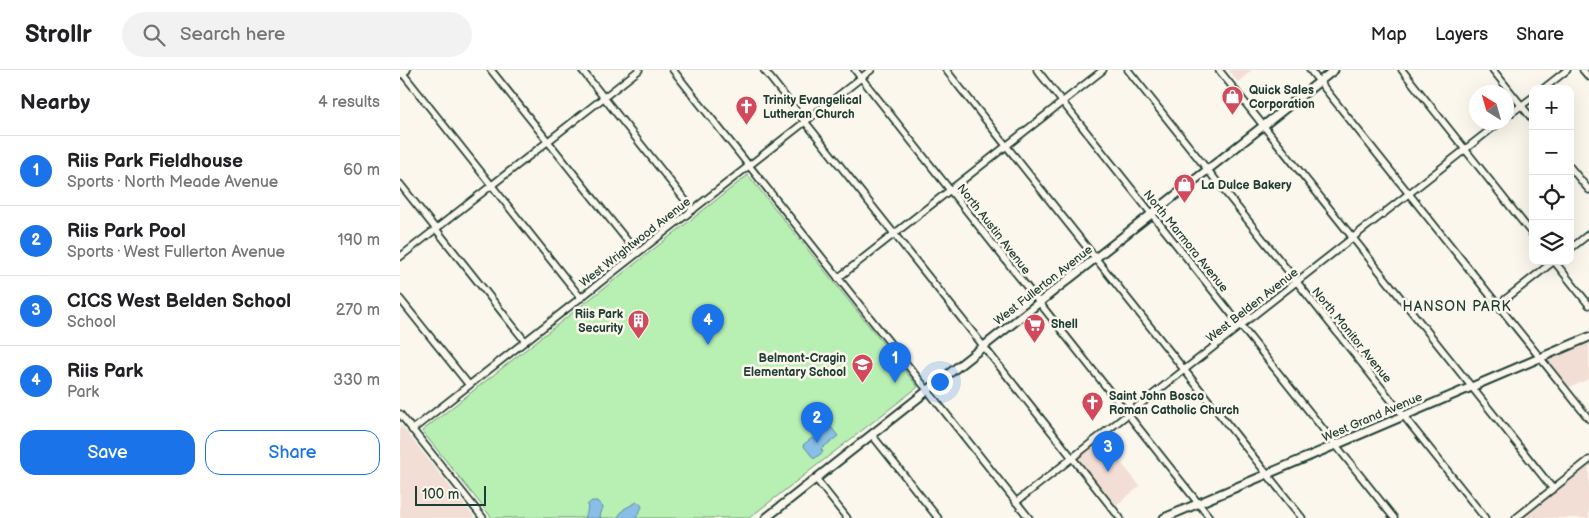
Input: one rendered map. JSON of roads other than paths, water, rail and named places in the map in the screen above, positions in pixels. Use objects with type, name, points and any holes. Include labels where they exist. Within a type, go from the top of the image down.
[{"type":"main road","name":"West Fullerton Avenue","points":[[766,518],[1334,70]]},
{"type":"main road","name":"West Grand Avenue","points":[[1164,518],[1589,337]]},
{"type":"street","points":[[491,70],[637,253]]},
{"type":"street","points":[[582,70],[693,210]]},
{"type":"street","points":[[400,257],[638,70]]},
{"type":"street","points":[[673,70],[1029,518]]},
{"type":"street","points":[[764,70],[1120,518]]},
{"type":"street","name":"North Austin Avenue","points":[[855,70],[1210,518]]},
{"type":"street","name":"West Wrightwood Avenue","points":[[412,430],[871,70]]},
{"type":"street","points":[[946,70],[1302,518]]},
{"type":"street","name":"North Marmora Avenue","points":[[1037,70],[1394,518]]},
{"type":"street","points":[[838,278],[1103,70]]},
{"type":"street","name":"North Monitor Avenue","points":[[1128,70],[1485,518]]},
{"type":"street","points":[[1219,70],[1553,489]]},
{"type":"street","points":[[1310,70],[1589,419]]},
{"type":"street","points":[[1402,70],[1529,230]]},
{"type":"street","points":[[1493,70],[1529,115]]},
{"type":"street","points":[[1548,85],[1566,70]]},
{"type":"street","points":[[1583,70],[1589,77]]},
{"type":"street","points":[[402,72],[581,298]]},
{"type":"street","points":[[1514,112],[1529,100]]},
{"type":"street","name":"West Belden Avenue","points":[[1016,502],[1490,130]]},
{"type":"street","points":[[1574,172],[1589,190]]},
{"type":"street","points":[[400,184],[525,341]]},
{"type":"street","points":[[1574,246],[1589,234]]},
{"type":"street","points":[[1498,305],[1549,265]]},
{"type":"street","points":[[1557,265],[1589,305]]},
{"type":"street","points":[[400,299],[469,385]]},
{"type":"street","points":[[400,414],[483,518]]},
{"type":"street","points":[[872,435],[938,518]]},
{"type":"street","points":[[1516,518],[1589,460]]},
{"type":"street","points":[[816,479],[847,518]]},
{"type":"water","points":[[831,427],[838,436],[821,449],[823,452],[814,459],[803,445],[812,438],[814,440]]},
{"type":"water","points":[[592,501],[597,501],[603,507],[601,518],[583,518],[587,513],[588,504]]},
{"type":"water","points":[[637,502],[642,507],[636,518],[617,518],[624,509]]},
{"type":"place","name":"Quick Sales Corporation","points":[[1233,116]]},
{"type":"place","name":"Trinity Evangelical Lutheran Church","points":[[747,126]]},
{"type":"place","name":"La Dulce Bakery","points":[[1185,204]]},
{"type":"place","name":"Riis Park Security","points":[[639,340]]},
{"type":"place","name":"Shell","points":[[1035,343]]},
{"type":"place","name":"Riis Park","points":[[708,345]]},
{"type":"place","name":"Riis Park Fieldhouse","points":[[895,383]]},
{"type":"place","name":"Belmont-Cragin Elementary School","points":[[862,384]]},
{"type":"place","name":"Saint John Bosco Roman Catholic Church","points":[[1093,422]]},
{"type":"place","name":"Riis Park Pool","points":[[817,443]]},
{"type":"place","name":"CICS West Belden School","points":[[1108,472]]},
{"type":"district","name":"HANSON PARK","points":[[1457,306]]}]
